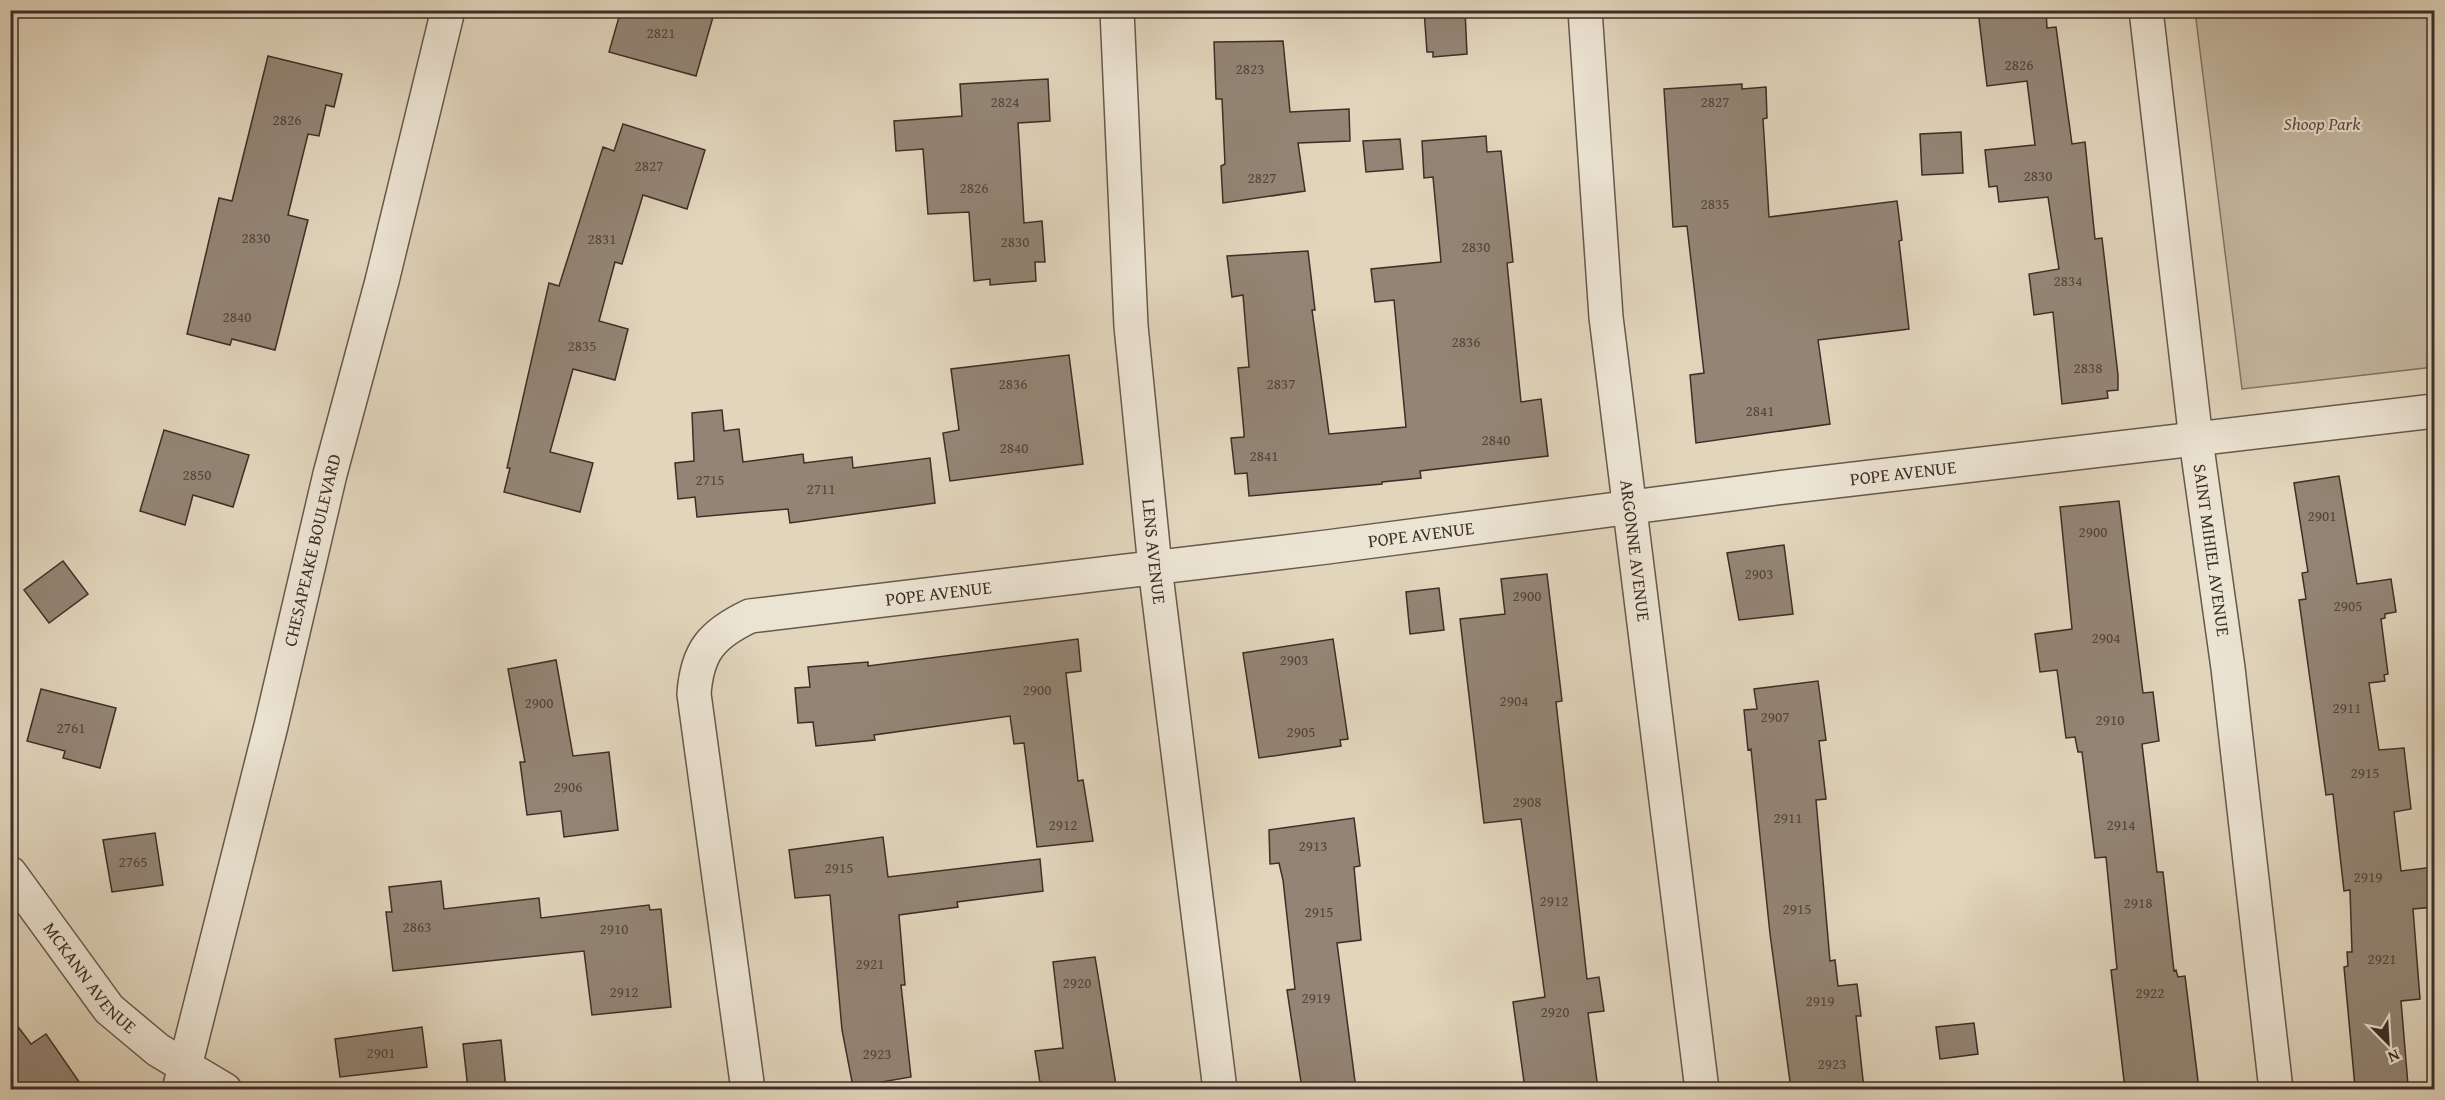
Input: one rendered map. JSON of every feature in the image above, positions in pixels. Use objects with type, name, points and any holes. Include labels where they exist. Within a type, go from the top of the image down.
[{"type":"street","name":"CHESAPEAKE BOULEVARD","points":[[182,1078],[271,726],[330,474],[382,281],[448,10]]},
{"type":"street","name":"LENS AVENUE","points":[[1117,10],[1131,326],[1155,567],[1220,1089]]},
{"type":"street","name":"ARGONNE AVENUE","points":[[1585,10],[1606,317],[1702,1089]]},
{"type":"street","name":"SAINT MIHIEL AVENUE","points":[[2146,10],[2196,440],[2228,668],[2276,1089]]},
{"type":"street","name":"POPE AVENUE","points":[[748,1089],[694,694],[696,672],[706,647],[725,627],[750,616],[2434,411]]},
{"type":"street","name":"MCKANN AVENUE","points":[[10,873],[109,1009],[158,1050],[182,1078],[225,1089]]},
{"type":"green space","name":"Shoop Park","points":[[2195,11],[2434,11],[2434,367],[2242,389]]},
{"type":"building","points":[[621,10],[715,10],[696,76],[609,52]]},
{"type":"building","points":[[1424,10],[1465,10],[1467,54],[1433,57],[1433,52],[1427,52]]},
{"type":"building","points":[[1978,10],[2046,10],[2047,28],[2056,27],[2072,144],[2085,142],[2095,239],[2102,238],[2118,375],[2118,390],[2107,391],[2108,398],[2062,404],[2053,312],[2034,315],[2029,274],[2059,269],[2048,197],[1999,202],[1997,186],[1989,187],[1985,150],[2035,145],[2027,81],[1987,86]]},
{"type":"building","points":[[1283,41],[1290,112],[1349,109],[1350,141],[1298,143],[1305,191],[1223,203],[1221,166],[1225,164],[1222,99],[1216,99],[1214,42]]},
{"type":"building","points":[[268,56],[342,74],[334,107],[326,105],[319,136],[308,134],[288,215],[308,220],[275,350],[232,339],[230,345],[187,334],[219,198],[232,201]]},
{"type":"building","points":[[1048,79],[1050,121],[1018,123],[1024,223],[1042,221],[1045,262],[1035,262],[1036,281],[990,285],[990,279],[974,281],[969,212],[928,214],[923,149],[896,151],[894,121],[962,116],[960,84]]},
{"type":"building","points":[[1742,84],[1742,89],[1766,87],[1767,118],[1763,119],[1769,217],[1897,201],[1909,329],[1818,340],[1830,424],[1696,443],[1690,375],[1704,373],[1687,226],[1673,227],[1664,89]]},
{"type":"building","points":[[623,124],[705,150],[687,209],[643,195],[622,264],[615,262],[599,321],[628,329],[615,380],[573,369],[550,452],[593,463],[580,512],[504,492],[510,468],[507,468],[549,283],[559,286],[603,147],[614,151]]},
{"type":"building","points":[[1961,132],[1963,173],[1922,175],[1920,134]]},
{"type":"building","points":[[1486,136],[1487,152],[1501,151],[1513,262],[1507,263],[1521,402],[1541,399],[1548,456],[1420,471],[1421,478],[1382,482],[1382,484],[1249,496],[1247,473],[1235,474],[1231,438],[1244,437],[1238,368],[1249,367],[1243,295],[1232,297],[1227,256],[1308,251],[1315,310],[1312,310],[1329,434],[1406,427],[1394,300],[1375,302],[1371,269],[1441,262],[1433,177],[1424,178],[1422,141]]},
{"type":"building","points":[[1400,139],[1403,169],[1366,172],[1363,141]]},
{"type":"building","points":[[1069,355],[1083,464],[950,481],[943,433],[959,430],[951,369]]},
{"type":"building","points":[[722,410],[724,431],[739,429],[743,462],[803,454],[804,463],[852,457],[853,468],[930,458],[935,503],[790,523],[788,509],[697,517],[695,497],[678,499],[675,463],[694,461],[692,413]]},
{"type":"building","points":[[164,430],[249,455],[233,507],[193,495],[185,525],[140,511]]},
{"type":"building","points":[[2339,476],[2357,584],[2391,579],[2396,612],[2385,614],[2385,618],[2381,619],[2388,674],[2384,675],[2385,681],[2369,683],[2379,750],[2404,748],[2411,809],[2394,812],[2401,871],[2434,867],[2434,907],[2413,909],[2420,999],[2401,1001],[2408,1085],[2361,1089],[2361,1086],[2355,1087],[2344,967],[2348,966],[2347,952],[2352,952],[2350,890],[2344,891],[2333,794],[2326,795],[2299,600],[2306,599],[2302,573],[2308,572],[2294,483]]},
{"type":"building","points":[[2119,501],[2143,693],[2153,692],[2159,741],[2142,744],[2157,872],[2163,872],[2174,971],[2176,970],[2178,977],[2185,976],[2199,1089],[2125,1089],[2111,970],[2117,969],[2106,857],[2095,858],[2082,752],[2078,752],[2075,737],[2066,738],[2057,670],[2040,672],[2035,634],[2072,629],[2060,507]]},
{"type":"building","points":[[1784,545],[1793,614],[1739,620],[1727,553]]},
{"type":"building","points":[[63,561],[88,594],[49,623],[24,590]]},
{"type":"building","points":[[1547,574],[1562,701],[1556,702],[1587,979],[1599,977],[1604,1011],[1588,1013],[1598,1089],[1525,1089],[1513,1002],[1545,997],[1521,819],[1484,823],[1460,619],[1505,614],[1501,579]]},
{"type":"building","points":[[1439,588],[1444,630],[1410,634],[1406,592]]},
{"type":"building","points":[[1078,639],[1081,671],[1066,673],[1078,781],[1083,780],[1093,841],[1037,847],[1024,743],[1014,744],[1010,716],[874,735],[875,740],[816,746],[813,722],[798,723],[795,688],[810,687],[808,667],[868,662],[868,666]]},
{"type":"building","points":[[1333,639],[1348,739],[1340,740],[1341,746],[1259,758],[1243,653]]},
{"type":"building","points":[[556,660],[573,756],[609,752],[618,830],[564,837],[561,811],[527,815],[520,762],[525,762],[508,669]]},
{"type":"building","points":[[1818,681],[1826,740],[1819,741],[1826,799],[1816,800],[1830,961],[1835,960],[1838,986],[1857,984],[1861,1016],[1856,1016],[1864,1089],[1791,1089],[1770,934],[1751,749],[1748,750],[1744,710],[1757,709],[1754,689]]},
{"type":"building","points":[[41,689],[116,708],[100,768],[63,758],[65,751],[27,741]]},
{"type":"building","points":[[1354,818],[1360,866],[1354,867],[1361,940],[1337,943],[1356,1089],[1302,1089],[1287,990],[1295,989],[1283,880],[1279,863],[1270,864],[1269,830]]},
{"type":"building","points":[[155,833],[163,885],[112,892],[103,840]]},
{"type":"building","points":[[883,837],[888,877],[1040,859],[1043,891],[957,902],[958,907],[899,915],[905,985],[901,985],[911,1077],[853,1087],[842,1030],[830,895],[795,898],[789,850]]},
{"type":"building","points":[[441,881],[444,909],[539,898],[541,918],[649,905],[650,910],[661,909],[671,1007],[592,1015],[584,951],[393,971],[386,912],[392,912],[389,887]]},
{"type":"building","points":[[1095,957],[1116,1085],[1106,1087],[1107,1089],[1041,1089],[1035,1051],[1063,1048],[1053,962]]},
{"type":"building","points":[[10,1016],[31,1044],[46,1034],[84,1089],[10,1089]]},
{"type":"building","points":[[1974,1023],[1978,1054],[1940,1059],[1936,1027]]},
{"type":"building","points":[[422,1027],[427,1067],[340,1077],[335,1039]]},
{"type":"building","points":[[501,1040],[506,1089],[468,1089],[463,1044]]}]
